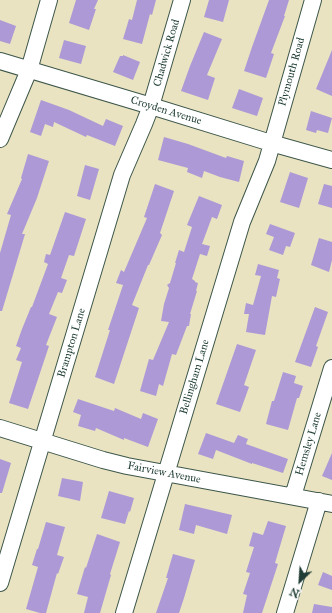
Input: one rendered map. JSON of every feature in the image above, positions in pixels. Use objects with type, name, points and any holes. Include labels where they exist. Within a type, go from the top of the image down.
[{"type":"street","points":[[0,139],[29,70],[49,0]]},
{"type":"street","name":"Chadwick Road","points":[[151,106],[182,0]]},
{"type":"street","name":"Plymouth Road","points":[[272,144],[313,0]]},
{"type":"street","name":"Croyden Avenue","points":[[0,62],[151,106],[272,144],[332,160]]},
{"type":"street","name":"Brampton Lane","points":[[0,583],[122,175],[151,106]]},
{"type":"street","name":"Bellingham Lane","points":[[124,613],[242,222],[250,199],[264,170],[272,144]]},
{"type":"street","name":"Hemsley Lane","points":[[294,496],[332,368]]},
{"type":"street","name":"Fairview Avenue","points":[[0,428],[127,466],[325,503]]},
{"type":"street","points":[[285,613],[325,503]]},
{"type":"building","points":[[76,0],[98,0],[94,9],[96,9],[89,30],[69,23]]},
{"type":"building","points":[[137,0],[156,0],[152,15],[150,14],[142,44],[123,39],[129,19],[132,20]]},
{"type":"building","points":[[209,0],[229,0],[223,22],[204,17]]},
{"type":"building","points":[[269,0],[289,0],[285,16],[271,53],[274,54],[266,78],[244,71]]},
{"type":"building","points":[[0,20],[16,26],[10,44],[0,41]]},
{"type":"building","points":[[204,32],[222,39],[207,75],[215,78],[208,100],[181,91]]},
{"type":"building","points":[[64,40],[86,46],[81,64],[59,58]]},
{"type":"building","points":[[332,50],[332,96],[316,89]]},
{"type":"building","points":[[123,55],[140,62],[133,80],[113,72],[120,56]]},
{"type":"building","points":[[239,89],[263,98],[257,116],[232,108]]},
{"type":"building","points":[[41,100],[69,110],[103,126],[106,119],[123,126],[115,146],[87,135],[86,137],[54,122],[53,127],[45,124],[41,136],[30,132]]},
{"type":"building","points":[[311,111],[332,118],[328,133],[317,130],[316,133],[306,130]]},
{"type":"building","points":[[164,137],[226,158],[227,156],[244,161],[239,182],[204,171],[202,178],[187,172],[188,168],[158,160]]},
{"type":"building","points":[[28,154],[49,161],[37,198],[22,234],[25,234],[2,311],[0,311],[0,253],[11,215],[7,214],[22,179],[21,178]]},
{"type":"building","points":[[85,165],[99,169],[90,200],[77,196]]},
{"type":"building","points":[[290,172],[308,178],[299,208],[280,202]]},
{"type":"building","points":[[155,184],[174,191],[160,233],[162,235],[132,305],[139,308],[114,384],[95,377],[110,330],[108,330],[123,285],[116,283],[121,270],[124,272],[147,218],[144,217]]},
{"type":"building","points":[[324,184],[332,186],[332,208],[318,204]]},
{"type":"building","points":[[199,196],[222,205],[217,219],[212,217],[202,244],[210,246],[207,256],[200,254],[192,279],[198,283],[190,314],[189,326],[187,326],[176,355],[172,354],[163,386],[159,384],[156,396],[140,391],[149,359],[153,360],[169,322],[161,321],[169,288],[167,285],[170,283],[179,250],[184,252],[192,227],[187,225]]},
{"type":"building","points":[[65,212],[86,219],[74,256],[69,255],[61,278],[67,280],[62,293],[58,292],[49,314],[57,317],[46,345],[49,346],[28,409],[9,403],[22,362],[16,360],[21,348],[16,346],[48,264],[44,262],[46,254],[50,255]]},
{"type":"building","points":[[270,224],[295,233],[290,247],[286,246],[283,255],[269,250],[274,237],[266,234]]},
{"type":"building","points":[[319,238],[332,242],[332,260],[329,272],[311,265]]},
{"type":"building","points":[[258,264],[279,270],[277,278],[280,279],[276,297],[272,296],[265,335],[246,332],[249,314],[244,314],[246,303],[253,305],[261,276],[255,275]]},
{"type":"building","points":[[315,307],[328,312],[316,346],[318,347],[311,367],[295,362]]},
{"type":"building","points":[[237,344],[256,350],[244,385],[249,387],[240,412],[216,404]]},
{"type":"building","points":[[283,372],[296,376],[294,383],[303,386],[299,398],[297,398],[288,430],[266,424],[272,401],[274,401]]},
{"type":"building","points":[[78,399],[114,411],[115,408],[141,419],[143,413],[158,419],[148,447],[124,438],[124,440],[96,428],[95,431],[78,426],[81,415],[73,412]]},
{"type":"building","points":[[206,433],[234,443],[238,435],[248,439],[246,444],[288,459],[283,473],[252,464],[216,450],[213,459],[198,454]]},
{"type":"building","points":[[332,453],[332,480],[322,476]]},
{"type":"building","points":[[0,459],[11,463],[2,493],[0,493]]},
{"type":"building","points":[[62,478],[83,482],[80,501],[58,496]]},
{"type":"building","points":[[109,491],[134,498],[125,524],[101,518]]},
{"type":"building","points":[[185,504],[232,515],[227,534],[196,525],[194,534],[179,530]]},
{"type":"building","points":[[268,521],[286,526],[275,563],[278,564],[262,613],[243,613],[247,595],[243,594],[250,573],[246,572],[254,547],[249,546],[253,532],[263,535]]},
{"type":"building","points":[[46,522],[65,527],[57,555],[64,557],[58,574],[57,573],[46,613],[40,613],[26,609],[38,567],[32,565]]},
{"type":"building","points":[[97,534],[120,542],[100,613],[84,613],[88,597],[77,594]]},
{"type":"building","points":[[173,554],[195,560],[179,613],[156,613],[168,578],[166,578]]},
{"type":"building","points":[[323,572],[332,576],[332,590],[318,585]]},
{"type":"building","points":[[314,604],[332,607],[332,613],[312,613]]}]
